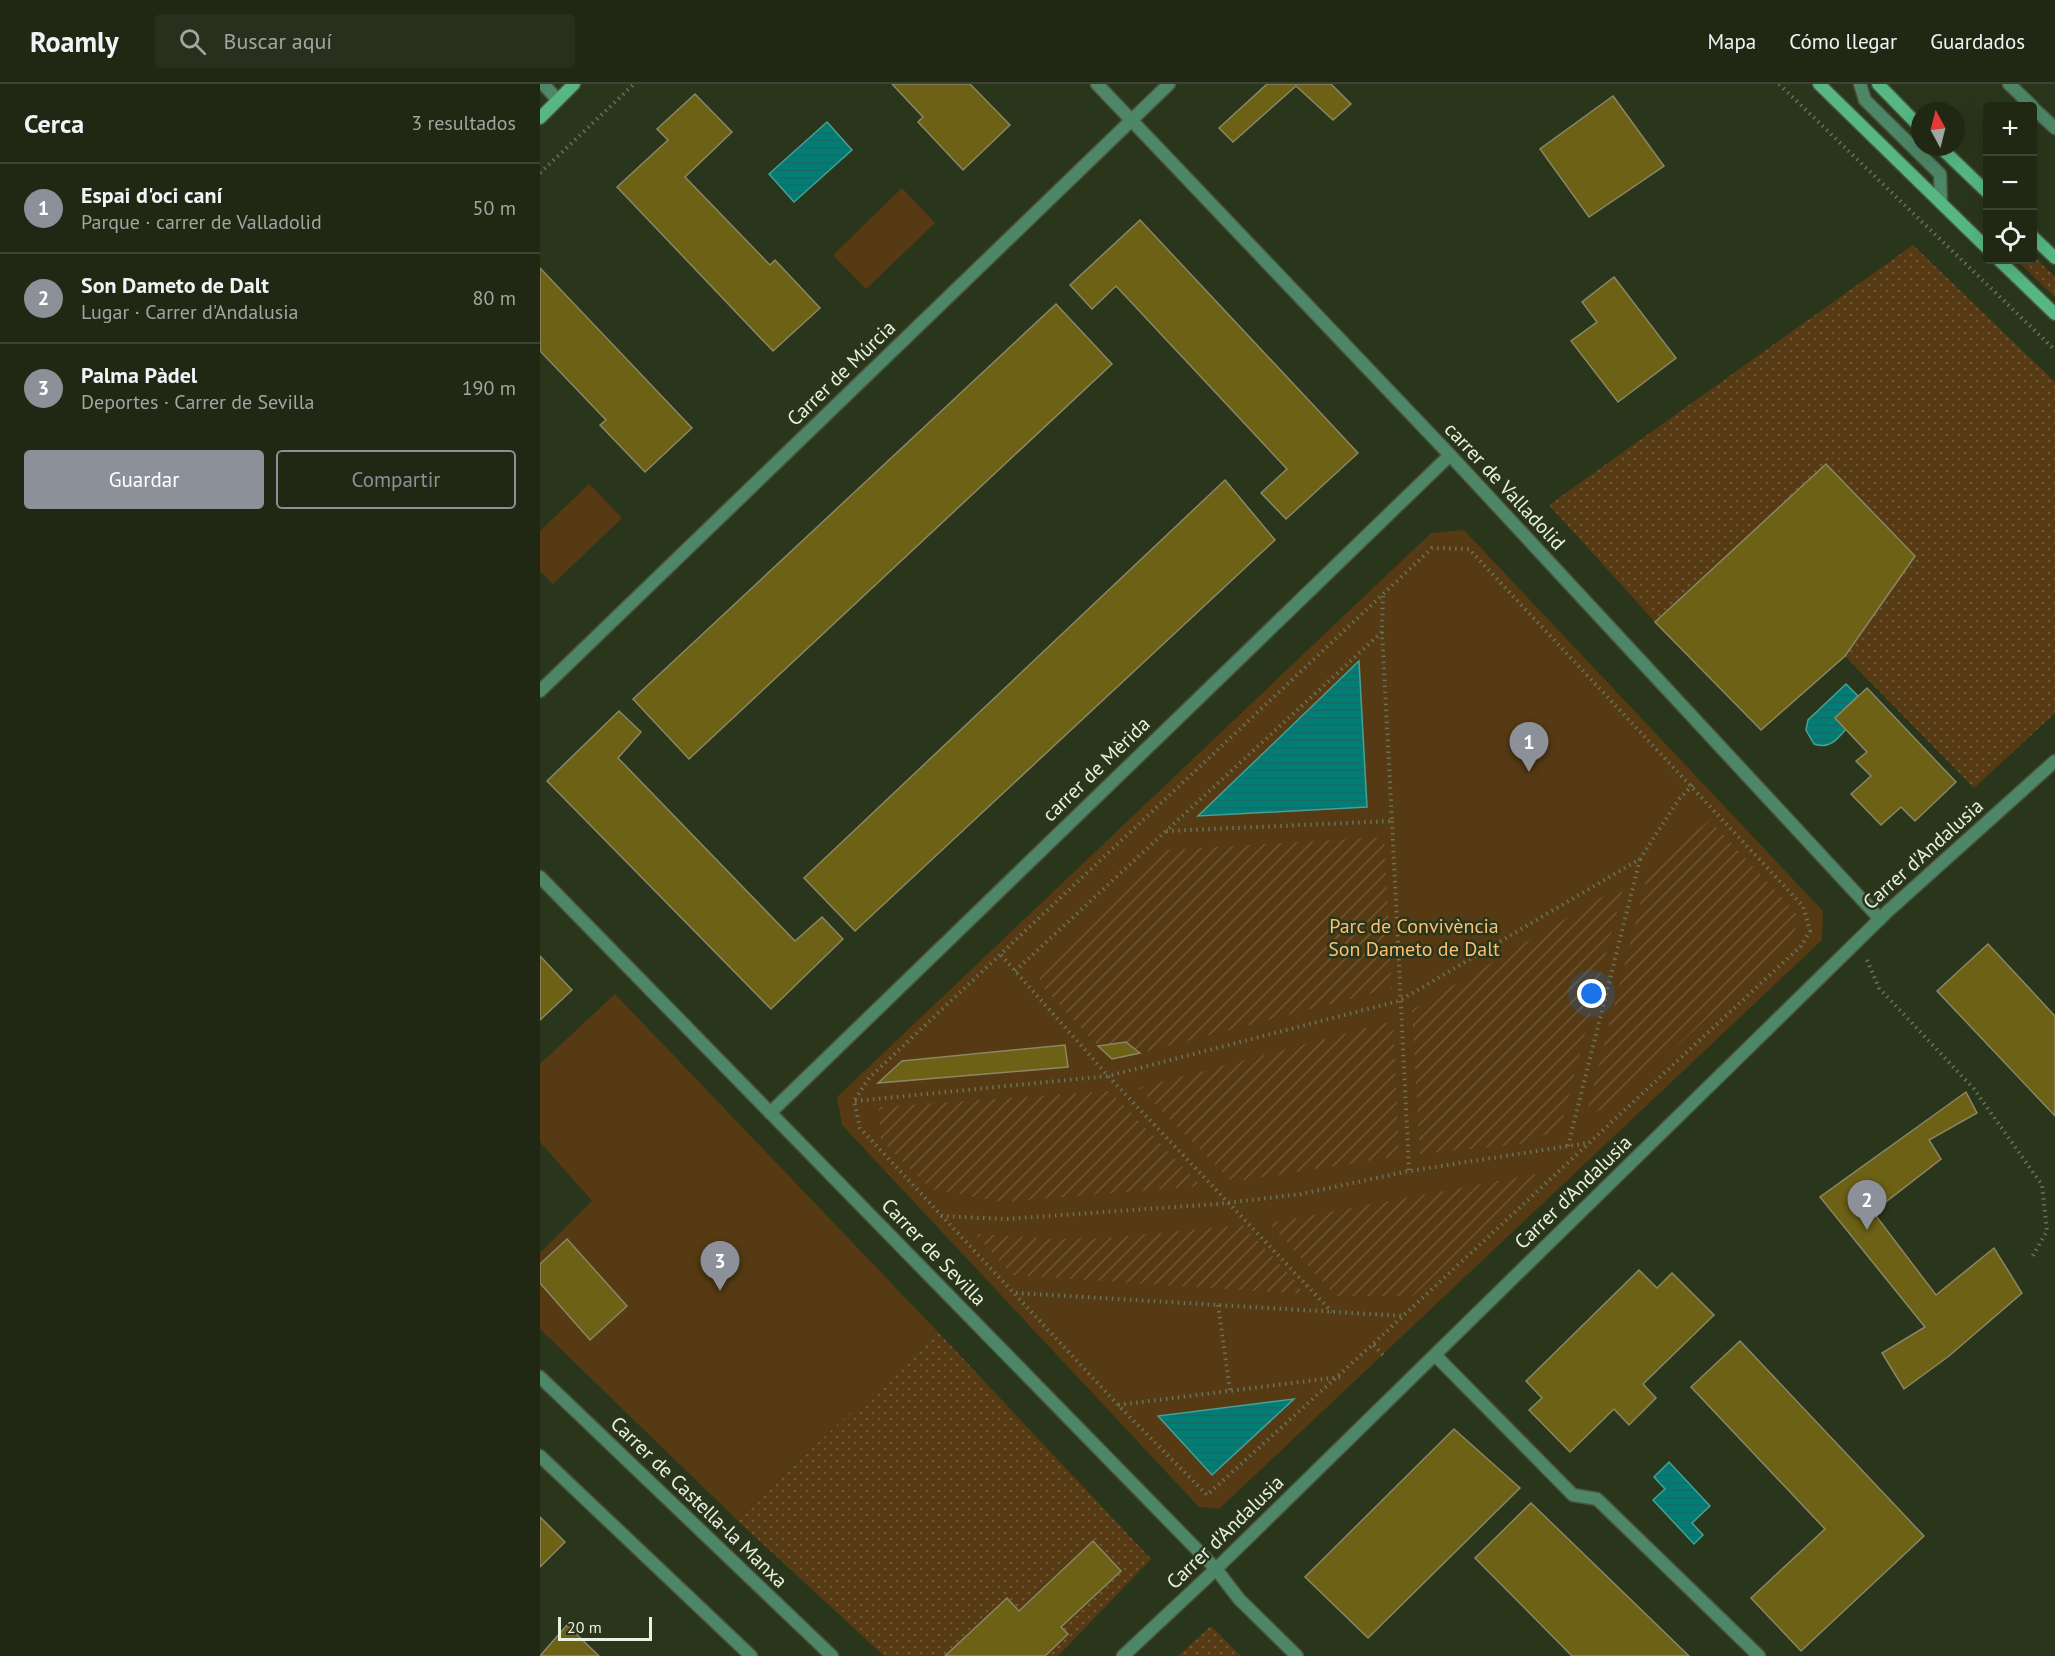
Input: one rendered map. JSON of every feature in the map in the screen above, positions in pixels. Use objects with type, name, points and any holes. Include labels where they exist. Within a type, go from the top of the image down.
[{"type":"street","points":[[543,84],[557,99]]},
{"type":"street","points":[[540,118],[574,84]]},
{"type":"street","name":"carrer de Valladolid","points":[[1097,84],[1450,455],[1880,919]]},
{"type":"street","name":"Carrer de Múrcia","points":[[540,691],[1169,84]]},
{"type":"street","points":[[1819,84],[1983,244]]},
{"type":"street","points":[[1860,84],[1865,100],[1940,174],[1941,203]]},
{"type":"street","points":[[1878,84],[1911,118]]},
{"type":"street","points":[[2009,84],[2027,102]]},
{"type":"street","points":[[2037,112],[2055,128]]},
{"type":"street","points":[[1949,156],[1983,188]]},
{"type":"street","points":[[2037,241],[2055,258]]},
{"type":"street","points":[[2003,264],[2055,315]]},
{"type":"street","name":"carrer de Mèrida","points":[[770,1113],[1450,455]]},
{"type":"street","name":"Carrer d'Andalusia","points":[[1123,1656],[1216,1569],[1880,919],[2055,761]]},
{"type":"street","name":"Carrer de Sevilla","points":[[540,877],[1216,1569],[1239,1599],[1297,1656]]},
{"type":"street","points":[[1435,1355],[1573,1496],[1597,1499],[1759,1656]]},
{"type":"street","name":"Carrer de Castella-la Manxa","points":[[540,1377],[832,1656]]},
{"type":"street","points":[[540,1456],[751,1656]]},
{"type":"path","points":[[540,173],[634,84]]},
{"type":"path","points":[[1779,84],[2055,350]]},
{"type":"path","points":[[1432,548],[1469,549],[1693,786],[1803,906],[1810,931],[1801,946],[1405,1317],[1207,1495],[1118,1405],[860,1128],[854,1101],[869,1078],[1432,548]]},
{"type":"path","points":[[1383,595],[1382,632],[1409,1172]]},
{"type":"path","points":[[1015,971],[1382,632]]},
{"type":"path","points":[[1568,1146],[1640,859],[1679,799],[1693,786]]},
{"type":"path","points":[[1166,831],[1392,821]]},
{"type":"path","points":[[854,1101],[1108,1076],[1399,1001],[1640,859]]},
{"type":"path","points":[[1859,940],[1879,988],[1974,1089],[2042,1185],[2047,1231],[2032,1257]]},
{"type":"path","points":[[1000,955],[1108,1076],[1332,1312]]},
{"type":"path","points":[[940,1216],[1006,1219],[1227,1203],[1301,1194],[1409,1172],[1590,1142]]},
{"type":"path","points":[[1015,1293],[1405,1317]]},
{"type":"path","points":[[1218,1305],[1230,1390]]},
{"type":"path","points":[[1373,1344],[1383,1355]]},
{"type":"path","points":[[1118,1405],[1340,1377]]},
{"type":"green space","points":[[902,188],[935,223],[866,289],[833,255]]},
{"type":"green space","points":[[1913,245],[2055,382],[2055,713],[1974,788],[1845,656],[1915,556],[1827,464],[1655,622],[1549,505]]},
{"type":"green space","points":[[2037,259],[2055,277],[2055,297],[2020,264],[2037,264]]},
{"type":"green space","points":[[589,484],[622,518],[553,584],[540,571],[540,531]]},
{"type":"green space","name":"Parc de Convivència Son Dameto de Dalt","points":[[1464,530],[1823,911],[1822,940],[1219,1509],[1199,1507],[842,1125],[837,1097],[1431,533]]},
{"type":"green space","points":[[1710,820],[1797,914],[1795,936],[1616,1103],[1586,1116],[1649,869]]},
{"type":"green space","points":[[1384,837],[1392,988],[1140,1053],[1125,1042],[1098,1046],[1042,986],[1037,970],[1167,850]]},
{"type":"green space","points":[[1624,884],[1560,1129],[1520,1144],[1420,1154],[1412,1010]]},
{"type":"green space","points":[[615,994],[937,1331],[736,1519],[540,1329],[540,1253],[592,1201],[540,1142],[540,1064]]},
{"type":"green space","points":[[1393,1021],[1399,1156],[1232,1182],[1139,1088]]},
{"type":"green space","points":[[1110,1091],[1201,1186],[1001,1202],[931,1189],[881,1140],[879,1107]]},
{"type":"green space","points":[[1542,1173],[1413,1296],[1336,1296],[1269,1223]]},
{"type":"green space","points":[[1243,1225],[1297,1283],[1303,1294],[1012,1275],[975,1234],[1056,1239],[1108,1238]]},
{"type":"green space","points":[[937,1331],[1151,1559],[1058,1656],[884,1656],[736,1519]]},
{"type":"green space","points":[[1211,1626],[1241,1656],[1178,1656]]},
{"type":"water","points":[[827,122],[852,150],[794,202],[769,174]]},
{"type":"water","points":[[1359,661],[1367,807],[1198,816]]},
{"type":"water","points":[[1846,684],[1858,696],[1835,718],[1846,729],[1828,745],[1814,744],[1806,730],[1808,720]]},
{"type":"water","points":[[1294,1399],[1212,1475],[1158,1416]]},
{"type":"water","points":[[1669,1462],[1710,1506],[1692,1523],[1703,1535],[1694,1544],[1653,1500],[1665,1489],[1654,1477]]},
{"type":"building","points":[[892,84],[970,84],[1010,125],[963,170],[918,122],[923,117]]},
{"type":"building","points":[[1267,84],[1331,84],[1351,104],[1333,120],[1296,86],[1233,142],[1219,128]]},
{"type":"building","points":[[695,94],[732,132],[685,177],[770,265],[775,260],[820,308],[773,351],[617,187],[668,140],[657,129]]},
{"type":"building","points":[[1613,96],[1664,166],[1589,217],[1540,149]]},
{"type":"building","points":[[1140,220],[1358,453],[1286,519],[1261,493],[1287,469],[1116,286],[1092,309],[1070,285]]},
{"type":"building","points":[[540,268],[692,428],[645,472],[600,425],[606,420],[540,351]]},
{"type":"building","points":[[1614,277],[1676,358],[1618,402],[1571,341],[1597,322],[1582,302]]},
{"type":"building","points":[[1056,304],[1112,364],[689,759],[633,699]]},
{"type":"building","points":[[1826,464],[1915,556],[1845,656],[1761,730],[1655,622]]},
{"type":"building","points":[[1225,480],[1275,540],[855,931],[804,878]]},
{"type":"building","points":[[1867,688],[1956,782],[1915,821],[1901,807],[1881,825],[1851,794],[1871,776],[1856,761],[1867,752],[1835,718]]},
{"type":"building","points":[[619,711],[641,732],[618,758],[795,941],[822,917],[843,939],[771,1009],[547,781]]},
{"type":"building","points":[[1988,944],[2055,1016],[2055,1116],[1937,991]]},
{"type":"building","points":[[540,956],[572,990],[540,1020]]},
{"type":"building","points":[[1126,1042],[1140,1053],[1112,1059],[1098,1046]]},
{"type":"building","points":[[1065,1045],[1068,1067],[878,1083],[902,1061]]},
{"type":"building","points":[[1966,1092],[1977,1113],[1929,1140],[1941,1159],[1873,1212],[1936,1295],[1994,1248],[2022,1293],[1949,1356],[1904,1389],[1882,1353],[1925,1327],[1820,1197]]},
{"type":"building","points":[[567,1239],[627,1306],[590,1340],[540,1283],[540,1264]]},
{"type":"building","points":[[1639,1270],[1657,1288],[1672,1273],[1714,1315],[1643,1384],[1656,1398],[1629,1425],[1614,1409],[1570,1452],[1529,1410],[1542,1398],[1526,1381]]},
{"type":"building","points":[[1740,1341],[1924,1536],[1801,1651],[1751,1598],[1825,1529],[1691,1387]]},
{"type":"building","points":[[1454,1429],[1520,1488],[1368,1638],[1305,1577]]},
{"type":"building","points":[[1531,1503],[1689,1656],[1572,1656],[1475,1558]]},
{"type":"building","points":[[540,1517],[565,1542],[540,1567]]},
{"type":"building","points":[[1093,1541],[1121,1571],[1061,1627],[1068,1634],[1045,1656],[945,1656],[1007,1598],[1019,1611]]},
{"type":"building","points":[[567,1625],[599,1656],[540,1656]]},
{"type":"place","name":"Espai d'oci caní","points":[[1529,772]]},
{"type":"place","name":"Son Dameto de Dalt","points":[[1867,1230]]},
{"type":"place","name":"Palma Pàdel","points":[[720,1291]]}]
